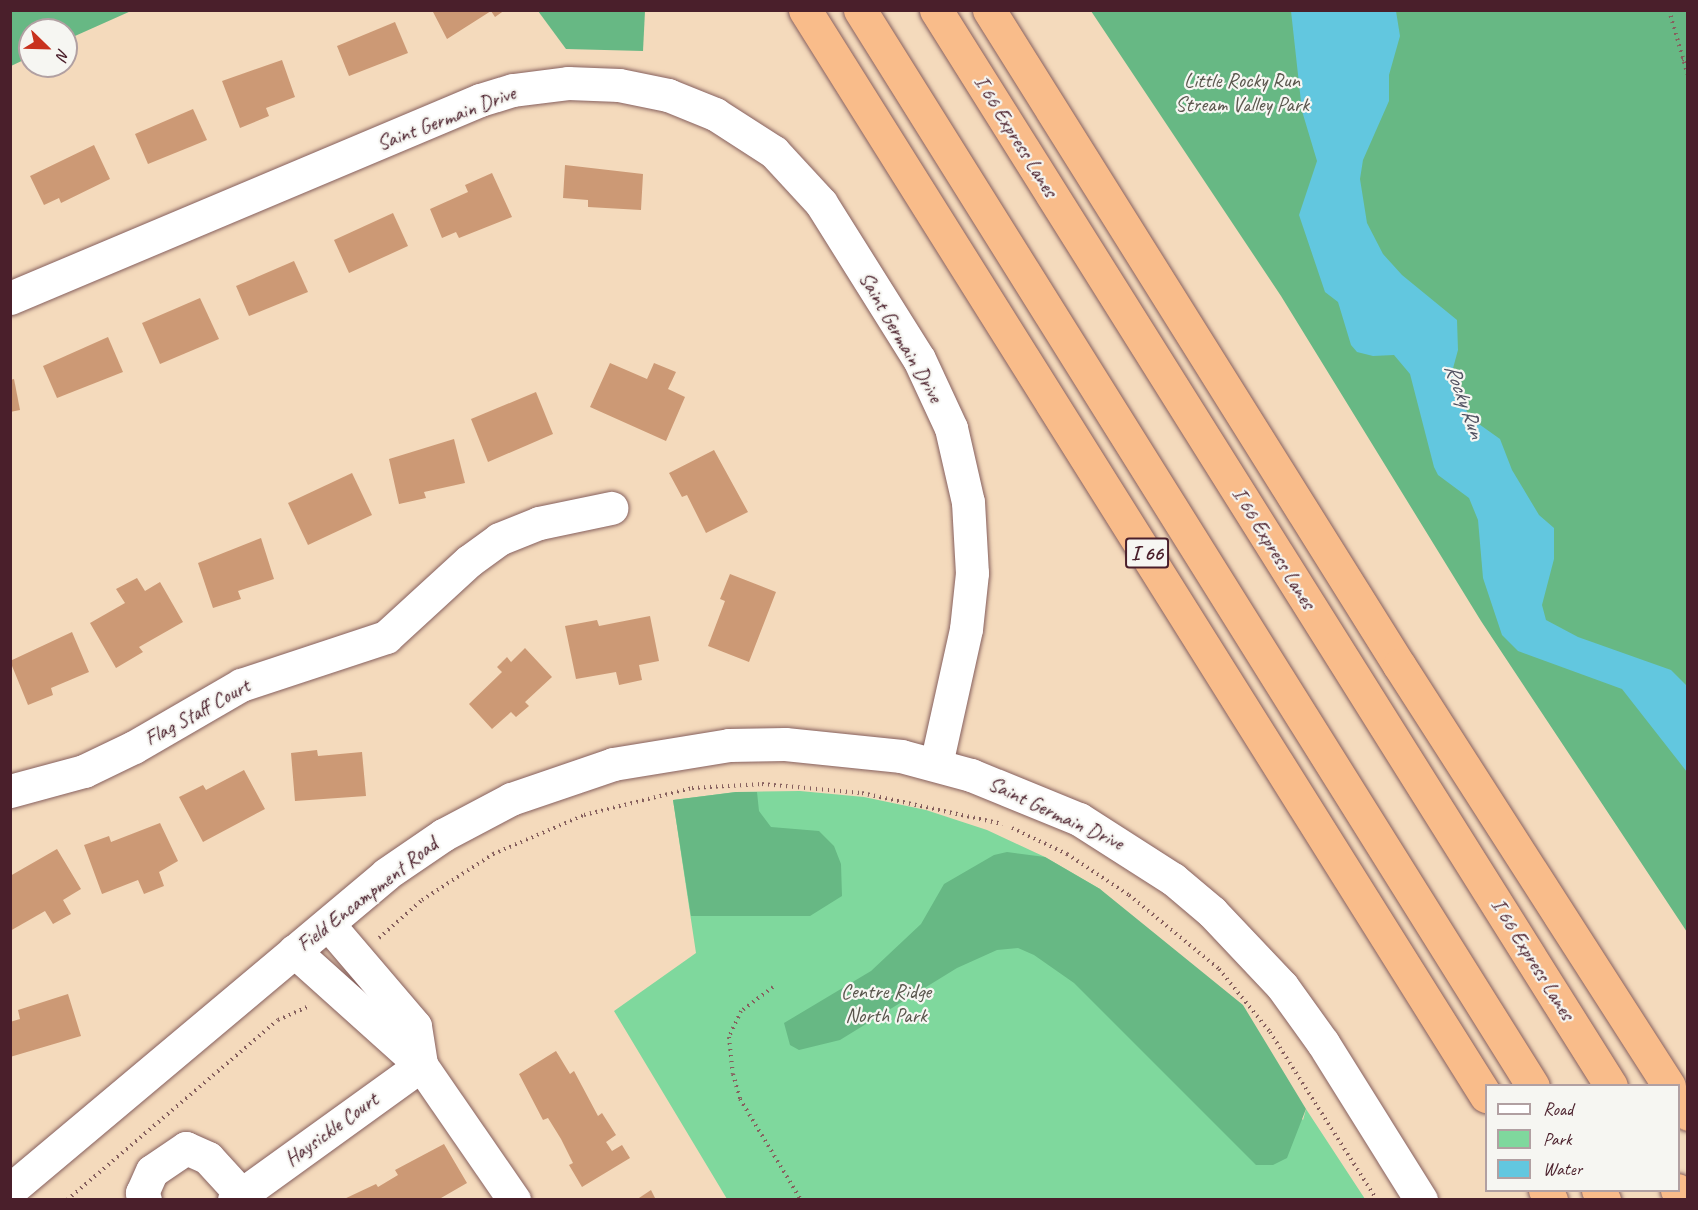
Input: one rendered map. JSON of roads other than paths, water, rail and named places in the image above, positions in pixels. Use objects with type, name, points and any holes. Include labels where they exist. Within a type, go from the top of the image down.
[{"type":"highway","name":"I 66","points":[[806,10],[1485,1094]]},
{"type":"highway","points":[[860,10],[1532,1084]]},
{"type":"highway","name":"I 66 Express Lanes","points":[[936,10],[1610,1084]]},
{"type":"highway","points":[[989,10],[1399,665],[1668,1084]]},
{"type":"street","name":"Saint Germain Drive","points":[[10,298],[480,100],[513,90],[568,83],[619,85],[668,95],[715,114],[774,152],[822,203],[919,358],[951,428],[968,502],[972,573],[966,629],[936,764],[1020,792],[1079,819],[1132,849],[1212,912],[1296,1005],[1421,1200]]},
{"type":"street","name":"Flag Staff Court","points":[[10,791],[84,771],[134,747],[241,685],[386,637],[469,561],[499,539],[539,523],[611,508]]},
{"type":"street","name":"Field Encampment Road","points":[[13,1182],[386,874],[443,835],[511,799],[613,764],[673,752],[785,744],[842,748],[936,764]]},
{"type":"street","points":[[328,924],[416,1026],[421,1065]]},
{"type":"street","points":[[294,951],[421,1065],[514,1200]]},
{"type":"street","name":"Haysickle Court","points":[[145,1200],[142,1193],[152,1171],[186,1148],[208,1158],[237,1197],[421,1065]]},
{"type":"water","name":"Rocky Run","points":[[1291,11],[1396,11],[1400,36],[1389,75],[1389,101],[1363,160],[1360,179],[1367,223],[1383,254],[1402,275],[1457,320],[1458,350],[1452,372],[1469,417],[1500,439],[1512,470],[1539,515],[1554,528],[1554,559],[1542,605],[1546,620],[1578,637],[1671,670],[1687,686],[1687,772],[1622,689],[1518,651],[1502,635],[1483,578],[1478,520],[1469,498],[1438,475],[1434,467],[1410,374],[1394,355],[1373,356],[1357,352],[1351,345],[1338,302],[1325,292],[1299,215],[1317,161],[1302,111]]},
{"type":"park label","name":"Little Rocky Run Stream Valley Park","points":[[1242,92]]},
{"type":"park label","name":"Centre Ridge North Park","points":[[886,1003]]}]
